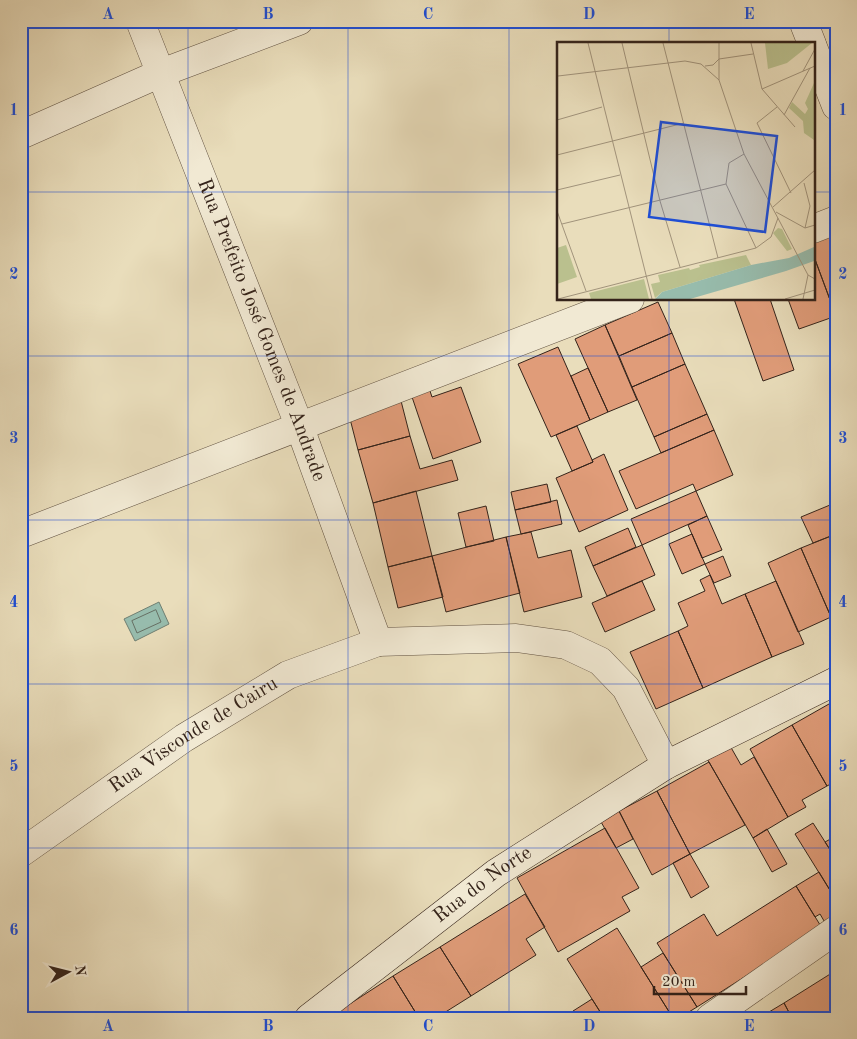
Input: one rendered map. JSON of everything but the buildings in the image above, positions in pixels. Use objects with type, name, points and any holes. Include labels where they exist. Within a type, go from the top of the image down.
[{"type":"street","name":"Rua Prefeito José Gomes de Andrade","points":[[140,21],[299,425],[378,642]]},
{"type":"street","points":[[21,135],[161,73],[300,21]]},
{"type":"street","points":[[803,21],[811,42]]},
{"type":"street","points":[[814,50],[836,106]]},
{"type":"street","points":[[814,229],[836,220]]},
{"type":"street","points":[[21,534],[299,425],[627,300]]},
{"type":"street","points":[[378,642],[516,638],[566,645],[600,661],[626,688],[666,765]]},
{"type":"street","name":"Rua Visconde de Cairu","points":[[21,853],[184,738],[288,675],[378,642]]},
{"type":"street","name":"Rua do Norte","points":[[309,1018],[496,873],[666,765],[836,680]]},
{"type":"street","points":[[710,1018],[836,930]]},
{"type":"water","points":[[159,602],[169,624],[135,641],[124,619]]}]
